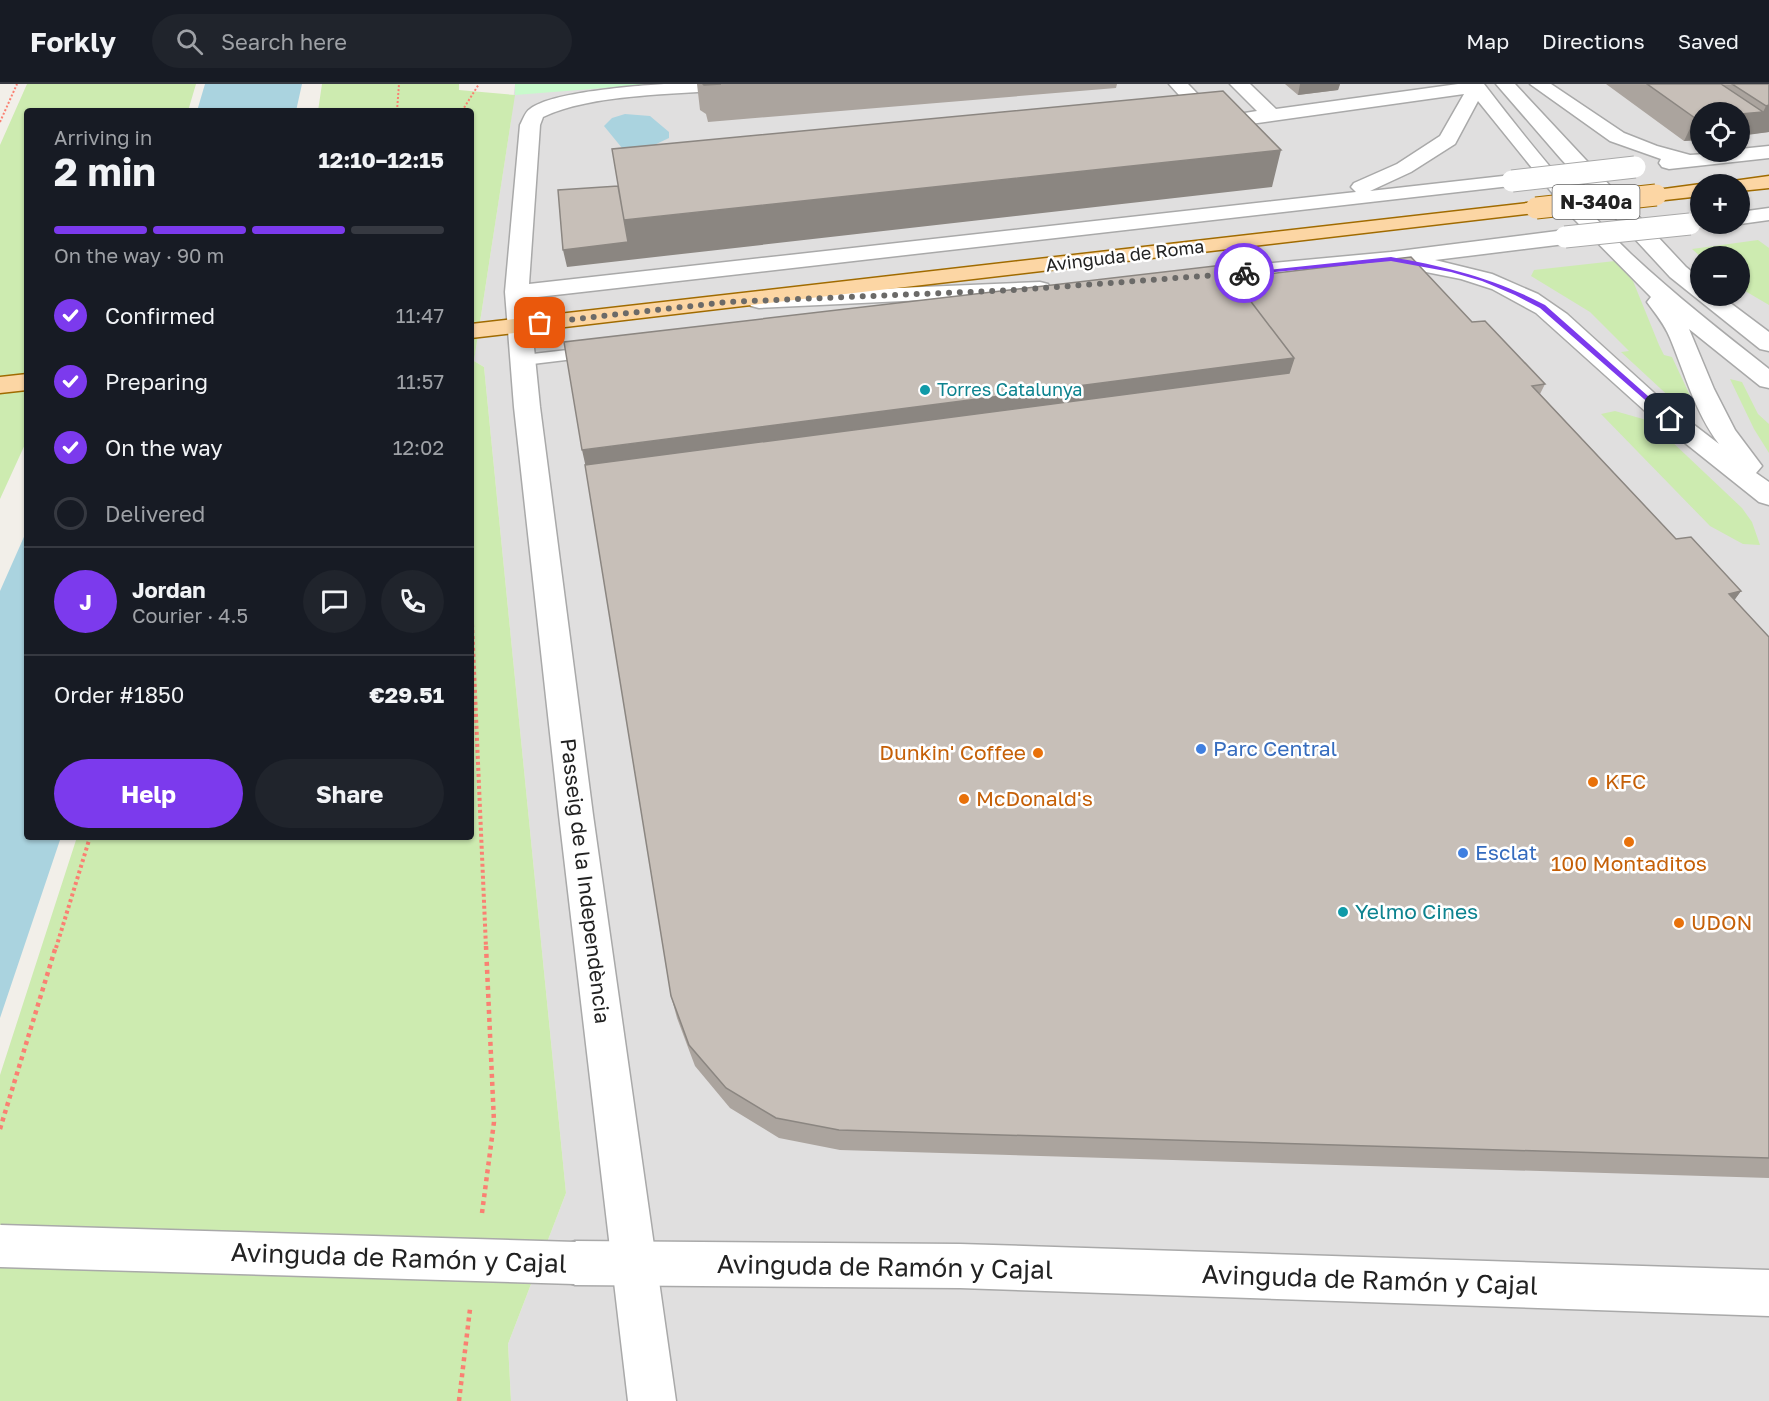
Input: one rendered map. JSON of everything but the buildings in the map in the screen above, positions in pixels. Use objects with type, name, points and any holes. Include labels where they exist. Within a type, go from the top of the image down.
[{"type":"main road","points":[[1750,184],[1769,182]]},
{"type":"main road","name":"Avinguda de Roma","points":[[474,331],[1690,191]]},
{"type":"main road","points":[[0,385],[24,382]]},
{"type":"street","name":"Passeig de la Independència","points":[[652,1401],[636,1264],[574,804],[529,429],[517,292],[530,125],[535,114],[552,105],[580,99],[731,84]]},
{"type":"street","points":[[1178,84],[1215,123],[1476,85],[1533,160],[1646,280],[1769,381]]},
{"type":"street","points":[[1239,84],[1273,116]]},
{"type":"street","points":[[1505,84],[1678,272],[1690,281]]},
{"type":"street","points":[[1539,84],[1617,137],[1650,150],[1690,161]]},
{"type":"street","name":"Avinguda de Roma","points":[[1302,203],[1360,188],[1404,168],[1448,140],[1476,85]]},
{"type":"street","name":"Avinguda de Roma","points":[[1750,154],[1769,152]]},
{"type":"street","name":"Avinguda de Roma","points":[[517,292],[1690,161]]},
{"type":"street","name":"Avinguda de Roma","points":[[1175,278],[1391,259],[1690,224]]},
{"type":"street","points":[[1391,259],[1452,270],[1484,280],[1518,293],[1543,307],[1654,406],[1769,495]]},
{"type":"street","points":[[1646,280],[1681,335],[1701,389],[1723,432],[1769,495]]},
{"type":"street","name":"Avinguda de Roma","points":[[727,302],[1063,287]]},
{"type":"street","points":[[1721,306],[1769,344]]},
{"type":"street","points":[[1741,306],[1769,318]]},
{"type":"street","name":"Avinguda de Ramón y Cajal","points":[[0,1246],[575,1263],[960,1266],[1769,1293]]},
{"type":"lane","points":[[1175,278],[1194,297]]},
{"type":"lane","points":[[524,360],[576,354],[587,358],[591,380]]},
{"type":"path","points":[[0,122],[17,84]]},
{"type":"path","points":[[397,108],[399,84]]},
{"type":"path","points":[[464,108],[479,84]]},
{"type":"path","points":[[474,668],[494,1122],[482,1215]]},
{"type":"path","points":[[0,1129],[89,840]]},
{"type":"path","points":[[459,1401],[472,1296]]},
{"type":"shaded area","points":[[515,84],[1769,84],[1769,1401],[511,1401],[508,1344],[566,1193],[484,367],[474,361]]},
{"type":"green space","points":[[27,84],[196,84],[189,108],[24,108],[24,447],[0,499],[0,145]]},
{"type":"green space","points":[[322,84],[459,84],[459,90],[515,95],[474,361],[474,108],[318,108]]},
{"type":"green space","points":[[515,84],[655,84],[515,95]]},
{"type":"green space","points":[[1758,240],[1769,248],[1769,305],[1750,294],[1750,246],[1714,246]]},
{"type":"green space","points":[[1615,261],[1633,281],[1659,345],[1664,355],[1672,357],[1693,402],[1675,402],[1621,352],[1629,351],[1590,312],[1531,276],[1534,270]]},
{"type":"green space","points":[[474,361],[484,367],[566,1193],[508,1344],[511,1401],[0,1401],[0,1075],[76,840],[474,840]]},
{"type":"green space","points":[[1730,379],[1742,382],[1758,414],[1769,424],[1769,453],[1754,429]]},
{"type":"green space","points":[[1615,411],[1650,421],[1742,508],[1752,522],[1760,545],[1743,544],[1710,526],[1601,414]]},
{"type":"water","points":[[205,84],[302,84],[297,108],[198,108]]},
{"type":"water","points":[[625,114],[650,116],[669,132],[669,138],[652,146],[622,148],[604,126],[612,118]]},
{"type":"water","points":[[24,537],[24,840],[60,840],[0,1018],[0,591]]},
{"type":"way so far","points":[[540,323],[727,302],[1016,290],[1244,273]]},
{"type":"place","name":"Torres Catalunya","points":[[925,390]]},
{"type":"place","name":"Parc Central","points":[[1201,749]]},
{"type":"place","name":"Dunkin' Coffee","points":[[1038,753]]},
{"type":"place","name":"KFC","points":[[1593,782]]},
{"type":"place","name":"McDonald's","points":[[964,799]]},
{"type":"place","name":"100 Montaditos","points":[[1629,842]]},
{"type":"place","name":"Esclat","points":[[1463,853]]},
{"type":"place","name":"Yelmo Cines","points":[[1343,912]]},
{"type":"place","name":"UDON","points":[[1679,923]]},
{"type":"route","points":[[1244,273],[1391,259],[1452,270],[1484,280],[1518,293],[1543,307],[1670,419]]}]
